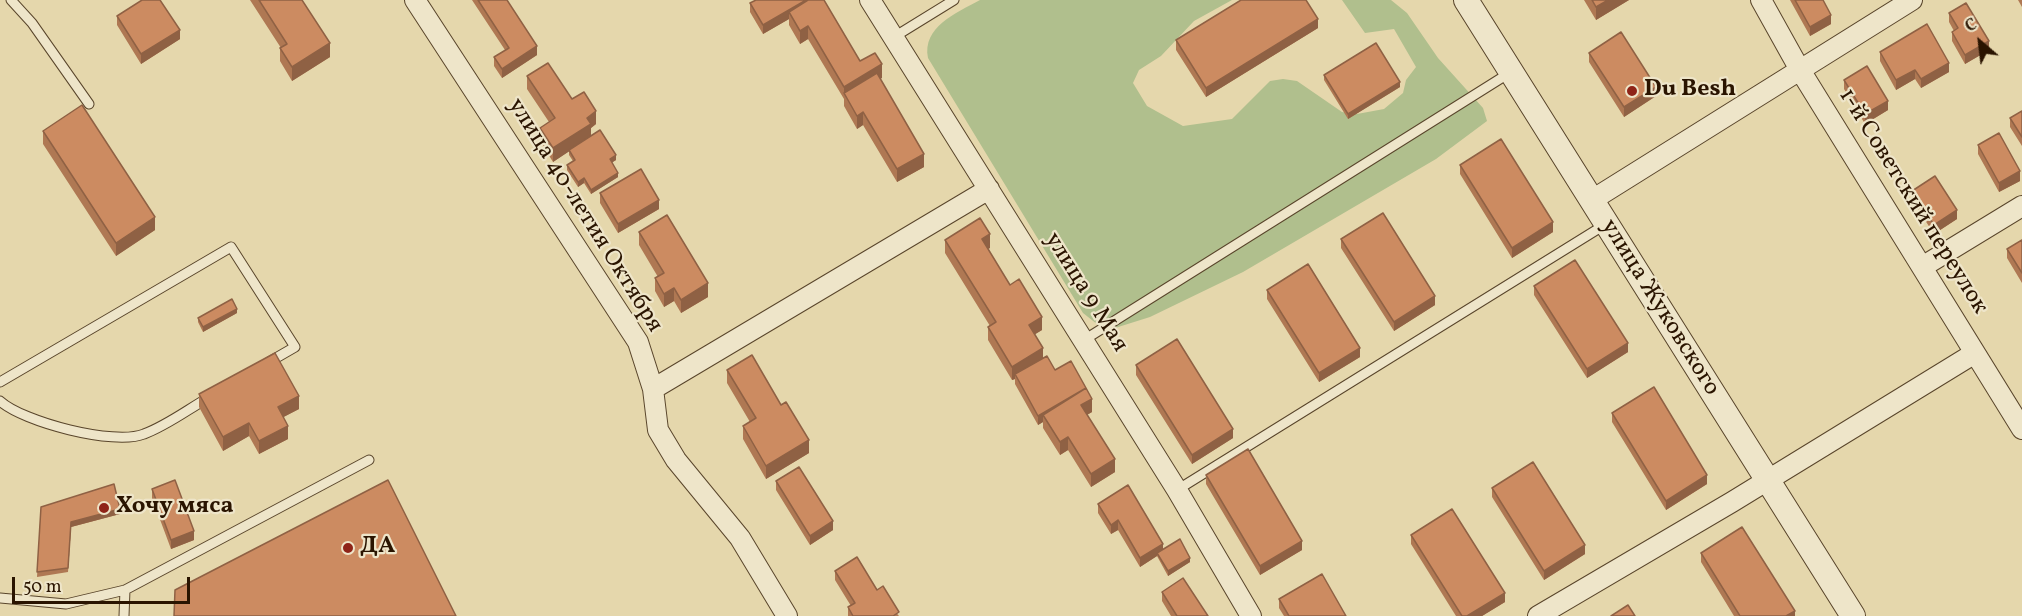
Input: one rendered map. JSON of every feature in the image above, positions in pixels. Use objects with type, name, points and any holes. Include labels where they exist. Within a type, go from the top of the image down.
[{"type":"street","name":"улица 40-летия Октября","points":[[415,0],[638,342],[652,389],[658,430],[675,460],[740,538],[787,616]]},
{"type":"street","name":"улица 9 Мая","points":[[870,0],[1084,339],[1251,616]]},
{"type":"street","name":"улица Жуковского","points":[[1466,0],[1853,616]]},
{"type":"street","name":"1-й Советский переулок","points":[[1761,0],[1800,70],[2022,429]]},
{"type":"street","points":[[1592,200],[1912,0]]},
{"type":"street","points":[[652,389],[989,189]]},
{"type":"street","points":[[1923,267],[2022,206]]},
{"type":"street","points":[[1538,616],[1768,480],[1975,353]]},
{"type":"lane","points":[[11,0],[32,23],[89,104]]},
{"type":"lane","points":[[894,37],[954,0]]},
{"type":"lane","points":[[1084,339],[1511,72]]},
{"type":"lane","points":[[1177,490],[1606,223]]},
{"type":"lane","points":[[0,382],[231,247],[295,347],[265,365]]},
{"type":"lane","points":[[0,401],[17,414],[99,438],[142,435],[214,394]]},
{"type":"lane","points":[[0,598],[66,604],[125,591],[369,460]]},
{"type":"lane","points":[[124,616],[125,591]]},
{"type":"green space","points":[[980,0],[1232,0],[1194,21],[1161,56],[1139,70],[1133,83],[1147,106],[1183,126],[1232,119],[1270,81],[1283,79],[1297,81],[1342,112],[1357,114],[1384,109],[1403,93],[1406,80],[1416,67],[1394,29],[1365,33],[1342,0],[1391,0],[1407,13],[1438,58],[1483,108],[1487,121],[1436,159],[1243,272],[1150,317],[1115,328],[1102,328],[1083,313],[928,58],[930,38],[935,29],[951,16]]},
{"type":"building","points":[[142,0],[160,0],[180,30],[141,54],[117,16]]},
{"type":"building","points":[[259,0],[302,0],[330,43],[292,67],[280,48],[287,44]]},
{"type":"building","points":[[478,0],[507,0],[537,46],[502,69],[494,57],[509,48]]},
{"type":"building","points":[[756,0],[806,0],[763,25],[750,3]]},
{"type":"building","points":[[808,0],[824,0],[860,61],[875,53],[882,64],[844,87],[808,26],[800,31],[789,12]]},
{"type":"building","points":[[1241,0],[1306,0],[1318,19],[1206,88],[1176,40]]},
{"type":"building","points":[[1592,0],[1608,0],[1596,7]]},
{"type":"building","points":[[1795,0],[1823,0],[1831,15],[1810,27]]},
{"type":"building","points":[[1966,3],[1989,41],[1965,55],[1952,32],[1958,28],[1949,13]]},
{"type":"building","points":[[1927,24],[1949,63],[1921,79],[1915,70],[1896,80],[1880,52]]},
{"type":"building","points":[[1621,32],[1656,87],[1624,107],[1589,53]]},
{"type":"building","points":[[1376,43],[1400,82],[1348,114],[1324,75]]},
{"type":"building","points":[[548,63],[572,99],[584,92],[596,111],[587,118],[591,124],[553,148],[540,128],[555,118],[527,76]]},
{"type":"building","points":[[1867,66],[1888,101],[1865,114],[1844,80]]},
{"type":"building","points":[[877,73],[924,154],[897,169],[863,112],[857,116],[844,93]]},
{"type":"building","points":[[82,105],[155,217],[116,243],[43,131]]},
{"type":"building","points":[[2022,111],[2022,137],[2010,118]]},
{"type":"building","points":[[600,130],[616,155],[610,159],[618,173],[591,190],[584,178],[578,182],[567,165],[575,160],[569,150]]},
{"type":"building","points":[[1999,133],[2020,171],[1999,183],[1978,145]]},
{"type":"building","points":[[1501,139],[1553,222],[1512,248],[1460,165]]},
{"type":"building","points":[[641,169],[659,200],[618,224],[600,193]]},
{"type":"building","points":[[1935,176],[1957,210],[1934,225],[1912,191]]},
{"type":"building","points":[[1383,213],[1435,296],[1394,322],[1341,239]]},
{"type":"building","points":[[667,215],[708,283],[681,300],[674,288],[664,294],[655,278],[664,273],[639,232]]},
{"type":"building","points":[[980,218],[990,234],[982,239],[1010,285],[1019,279],[1042,317],[1029,325],[1043,348],[1012,367],[988,327],[996,322],[945,240]]},
{"type":"building","points":[[2022,240],[2022,273],[2007,249]]},
{"type":"building","points":[[1575,260],[1628,343],[1587,369],[1534,286]]},
{"type":"building","points":[[1308,264],[1360,348],[1319,373],[1267,290]]},
{"type":"building","points":[[232,299],[237,309],[203,327],[198,318]]},
{"type":"building","points":[[1177,339],[1233,429],[1192,455],[1136,365]]},
{"type":"building","points":[[275,353],[299,396],[278,407],[288,426],[259,441],[249,423],[223,437],[199,394]]},
{"type":"building","points":[[752,355],[781,405],[786,402],[809,440],[766,466],[743,426],[756,418],[727,370]]},
{"type":"building","points":[[1047,356],[1055,370],[1071,361],[1086,388],[1038,416],[1015,374]]},
{"type":"building","points":[[1654,387],[1707,475],[1666,501],[1612,413]]},
{"type":"building","points":[[1086,388],[1092,399],[1081,405],[1115,459],[1091,474],[1068,437],[1060,442],[1043,415]]},
{"type":"building","points":[[1248,449],[1302,541],[1260,566],[1206,475]]},
{"type":"building","points":[[1533,462],[1585,545],[1544,571],[1492,488]]},
{"type":"building","points":[[799,467],[833,521],[810,536],[776,481]]},
{"type":"building","points":[[175,480],[194,531],[171,540],[152,489]]},
{"type":"building","name":"ДА","points":[[388,480],[456,616],[174,616],[175,590]]},
{"type":"building","points":[[114,484],[120,509],[71,522],[68,568],[37,572],[41,507]]},
{"type":"building","points":[[1128,485],[1163,544],[1140,558],[1118,520],[1111,525],[1098,504]]},
{"type":"building","points":[[1452,509],[1505,593],[1467,616],[1462,616],[1411,535]]},
{"type":"building","points":[[1742,527],[1795,611],[1786,616],[1740,616],[1701,553]]},
{"type":"building","points":[[1180,539],[1190,558],[1168,571],[1157,553]]},
{"type":"building","points":[[857,557],[877,590],[883,586],[899,612],[893,616],[853,616],[848,607],[855,603],[835,571]]},
{"type":"building","points":[[1322,574],[1346,616],[1289,616],[1279,599]]},
{"type":"building","points":[[1183,578],[1208,616],[1177,616],[1162,592]]},
{"type":"building","points":[[1628,605],[1635,616],[1611,616]]},
{"type":"place","name":"Du Besh","points":[[1632,91]]},
{"type":"place","name":"Хочу мяса","points":[[104,508]]},
{"type":"place","name":"ДА","points":[[348,548]]}]
